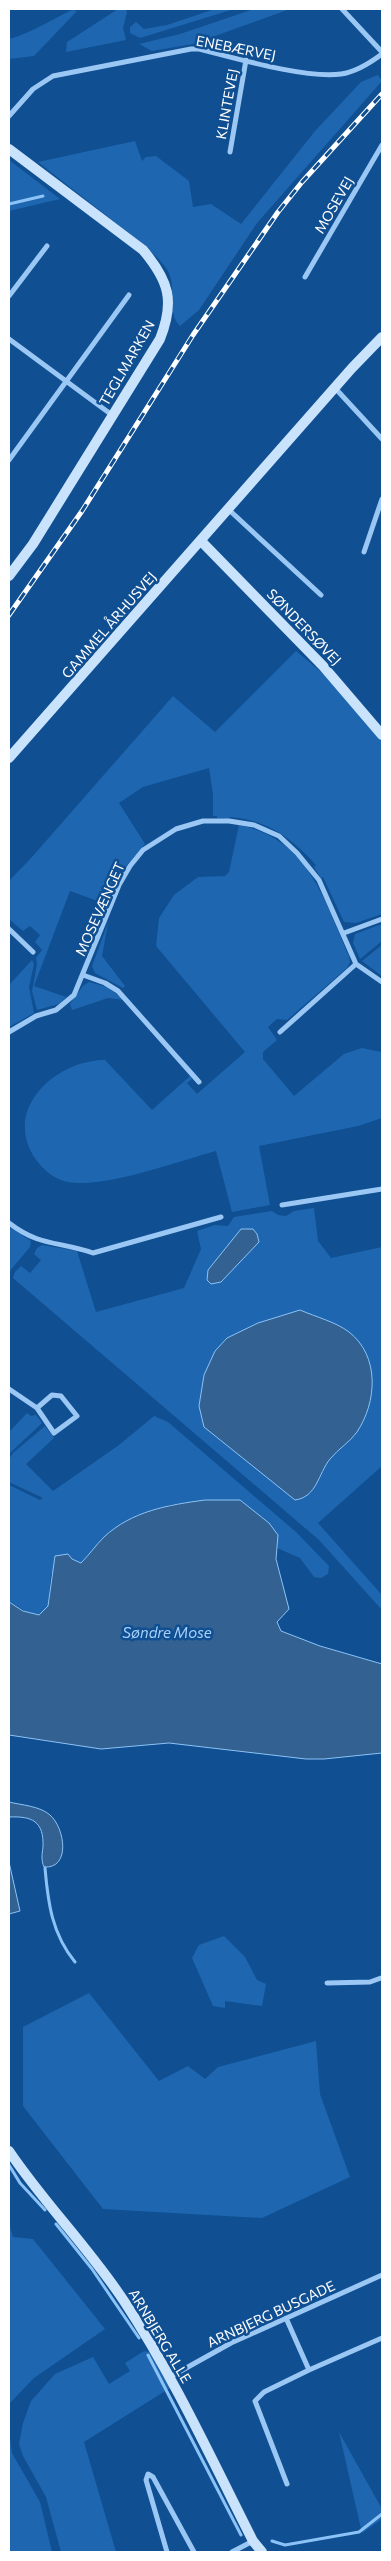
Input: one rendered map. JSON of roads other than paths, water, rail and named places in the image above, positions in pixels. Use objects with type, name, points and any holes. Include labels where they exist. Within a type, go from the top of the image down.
[{"type":"street","points":[[342,9],[382,53]]},
{"type":"street","name":"ENEBÆRVEJ","points":[[9,116],[32,89],[53,76],[191,49],[199,49],[307,73],[341,74],[367,65],[382,53]]},
{"type":"street","name":"KLINTEVEJ","points":[[230,152],[246,60]]},
{"type":"street","name":"MOSEVEJ","points":[[305,277],[382,145]]},
{"type":"street","name":"TEGLMARKEN","points":[[9,149],[142,250],[157,267],[165,283],[169,300],[168,318],[160,339],[33,544],[9,576]]},
{"type":"street","points":[[9,296],[47,246]]},
{"type":"street","points":[[9,460],[129,295]]},
{"type":"street","name":"GAMMEL ÅRHUSVEJ","points":[[9,758],[382,337]]},
{"type":"street","points":[[9,339],[112,415]]},
{"type":"street","points":[[335,388],[382,439]]},
{"type":"street","points":[[364,552],[382,499]]},
{"type":"street","points":[[228,509],[321,595]]},
{"type":"street","name":"SØNDERSØVEJ","points":[[202,541],[323,666],[382,735]]},
{"type":"street","name":"MOSEVÆNGET","points":[[9,1032],[36,1016],[56,1010],[74,994],[130,866],[143,850],[176,829],[202,822],[229,821],[254,826],[279,836],[311,868],[344,934],[356,964]]},
{"type":"street","points":[[344,934],[382,919]]},
{"type":"street","points":[[9,928],[33,952]]},
{"type":"street","points":[[280,1032],[356,964],[382,982]]},
{"type":"street","name":"MOSEVÆNGET","points":[[83,975],[105,982],[118,991],[199,1082]]},
{"type":"street","points":[[282,1205],[382,1189]]},
{"type":"street","points":[[9,1223],[23,1234],[49,1244],[79,1248],[93,1253],[221,1217]]},
{"type":"street","points":[[9,1389],[37,1408],[54,1433],[77,1416],[61,1396],[52,1395],[37,1408]]},
{"type":"street","points":[[327,1983],[370,1982],[382,1979]]},
{"type":"street","name":"ARNBJERG ALLE","points":[[9,2151],[30,2182],[92,2256],[123,2300],[170,2377],[253,2541],[262,2552]]},
{"type":"street","name":"ARNBJERG BUSGADE","points":[[170,2377],[210,2353],[382,2275]]},
{"type":"street","points":[[286,2318],[309,2370]]},
{"type":"street","points":[[287,2484],[255,2401],[264,2392],[382,2338]]},
{"type":"street","points":[[167,2552],[146,2480],[148,2474],[153,2476],[194,2552]]},
{"type":"street","points":[[232,2552],[253,2541]]},
{"type":"water","points":[[241,1229],[253,1229],[257,1234],[259,1242],[221,1282],[211,1284],[207,1280],[208,1270]]},
{"type":"water","points":[[300,1310],[332,1322],[349,1332],[359,1342],[366,1354],[372,1380],[369,1407],[357,1432],[330,1459],[313,1490],[302,1498],[295,1500],[204,1427],[199,1406],[204,1375],[215,1351],[227,1338],[258,1323]]},
{"type":"water","name":"Søndre Mose","points":[[205,1500],[240,1500],[269,1523],[278,1535],[276,1559],[289,1609],[277,1622],[281,1631],[320,1646],[382,1664],[382,1753],[306,1759],[169,1743],[101,1749],[9,1735],[9,1602],[23,1611],[39,1615],[48,1606],[55,1556],[68,1554],[72,1559],[81,1563],[104,1537],[126,1521],[164,1507]]},
{"type":"water","points":[[9,1802],[30,1806],[46,1812],[55,1821],[62,1838],[63,1847],[62,1855],[53,1866],[44,1867],[42,1859],[43,1838],[39,1826],[30,1819],[9,1817]]},
{"type":"water","points":[[9,1862],[20,1911],[9,1914]]},
{"type":"waterway","points":[[9,204],[43,196]]},
{"type":"waterway","points":[[45,1868],[52,1918],[61,1940],[75,1962]]},
{"type":"waterway","points":[[9,2165],[20,2183],[45,2210]]},
{"type":"waterway","points":[[56,2224],[92,2269],[139,2338]]},
{"type":"waterway","points":[[148,2355],[241,2535]]},
{"type":"waterway","points":[[272,2541],[285,2545],[359,2532],[382,2514]]},
{"type":"railway","points":[[9,615],[82,511],[193,335],[278,212],[302,182],[382,94]]}]
